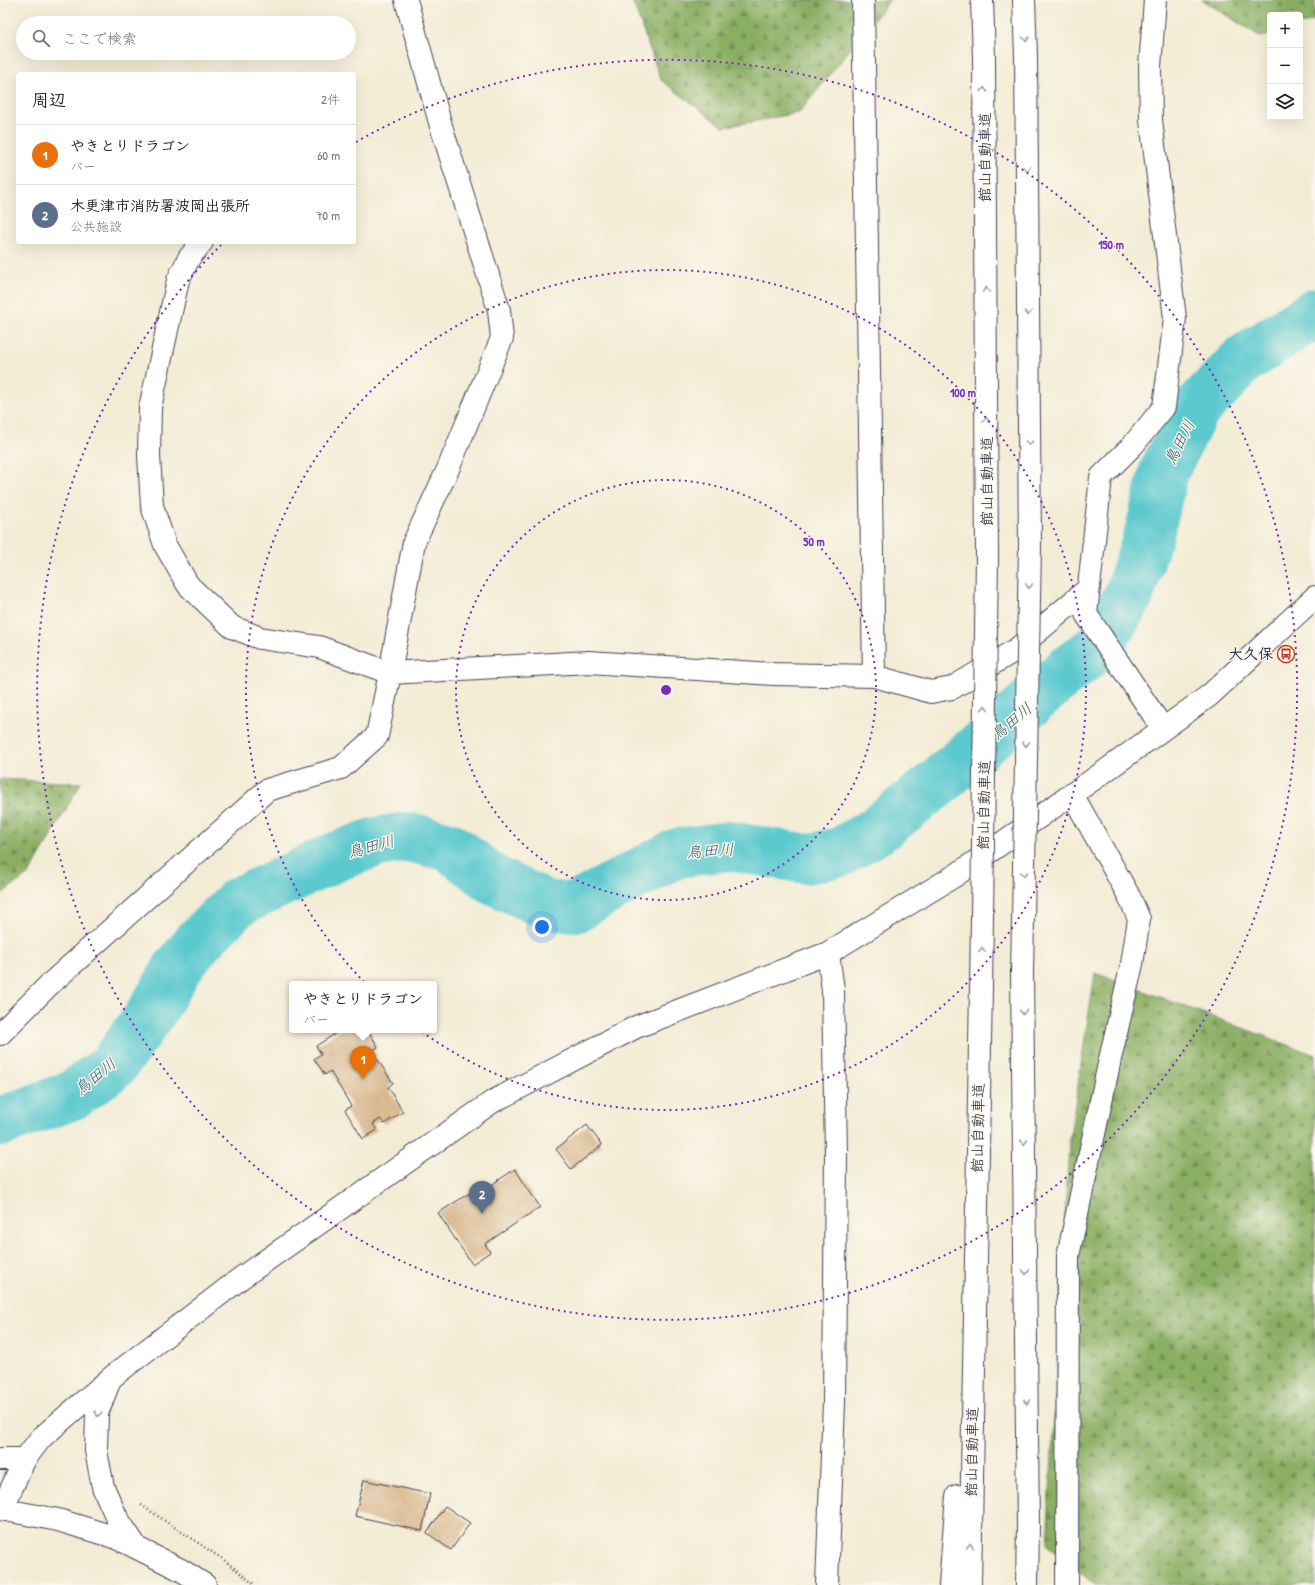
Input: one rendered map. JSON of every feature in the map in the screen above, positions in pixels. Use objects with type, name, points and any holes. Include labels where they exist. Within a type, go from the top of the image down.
[{"type":"main road","points":[[0,1034],[49,985],[267,790],[342,768],[377,736],[414,542],[448,469],[502,338],[499,310],[441,126],[406,0]]},
{"type":"main road","name":"館山自動車道","points":[[970,1585],[987,557],[984,58],[982,0]]},
{"type":"main road","points":[[1024,0],[1026,56],[1030,548],[1022,973],[1028,1527],[1026,1585]]},
{"type":"main road","points":[[1155,0],[1150,67],[1151,120],[1175,318],[1164,407],[1133,445],[1101,477],[1086,614],[1163,729]]},
{"type":"main road","points":[[863,2],[874,676]]},
{"type":"main road","points":[[200,244],[189,258],[178,280],[150,408],[149,456],[152,506],[165,545],[188,585],[232,627],[260,638],[319,647],[390,673],[589,662],[774,674],[874,676],[931,692],[952,688],[1017,649],[1088,589]]},
{"type":"main road","points":[[205,1585],[117,1538],[58,1520],[1,1509],[25,1459],[41,1438],[112,1377],[241,1278],[492,1102],[636,1027],[828,953],[956,875],[1210,695],[1315,597]]},
{"type":"main road","points":[[1067,1585],[1068,1256],[1132,964],[1139,919],[1129,896],[1072,794]]},
{"type":"main road","points":[[828,953],[833,990],[836,1153],[834,1403],[828,1585]]},
{"type":"main road","points":[[950,1585],[955,1527],[979,1053]]},
{"type":"main road","points":[[112,1377],[97,1413],[96,1451],[103,1487],[117,1518],[137,1548]]},
{"type":"main road","points":[[0,1459],[25,1459]]},
{"type":"path","points":[[134,1501],[224,1560],[254,1585]]},
{"type":"green space","points":[[632,0],[890,0],[799,113],[723,127],[661,80]]},
{"type":"green space","points":[[1202,0],[1315,0],[1315,20],[1303,24],[1303,12],[1267,12],[1267,36],[1261,37]]},
{"type":"green space","points":[[0,779],[81,783],[30,873],[0,895]]},
{"type":"green space","points":[[1095,973],[1315,1055],[1315,1585],[1095,1585],[1047,1545],[1069,1143]]},
{"type":"building","points":[[336,1033],[370,1033],[378,1047],[372,1051],[393,1083],[388,1087],[403,1112],[384,1124],[380,1119],[373,1124],[377,1130],[363,1139],[345,1110],[351,1106],[330,1071],[325,1075],[314,1059],[321,1054],[316,1046]]},
{"type":"building","points":[[587,1125],[602,1145],[571,1169],[556,1149]]},
{"type":"building","points":[[515,1169],[540,1207],[485,1244],[490,1252],[472,1264],[438,1213],[484,1184],[487,1188]]},
{"type":"building","points":[[364,1480],[430,1494],[422,1531],[355,1516]]},
{"type":"building","points":[[445,1506],[470,1523],[451,1550],[427,1533]]},
{"type":"waterway","name":"鳥田川","points":[[0,1122],[73,1095],[113,1066],[151,1013],[177,969],[199,941],[238,902],[338,856],[376,842],[408,837],[450,847],[492,879],[549,906],[578,907],[586,901],[677,853],[729,846],[807,859],[840,852],[876,831],[936,784],[1068,670],[1098,647],[1128,597],[1150,530],[1164,471],[1194,411],[1243,360],[1315,313]]},
{"type":"place","name":"大久保","points":[[1286,654]]},
{"type":"place","name":"やきとりドラゴン","points":[[363,1079]]},
{"type":"place","name":"木更津市消防署波岡出張所","points":[[482,1214]]}]
